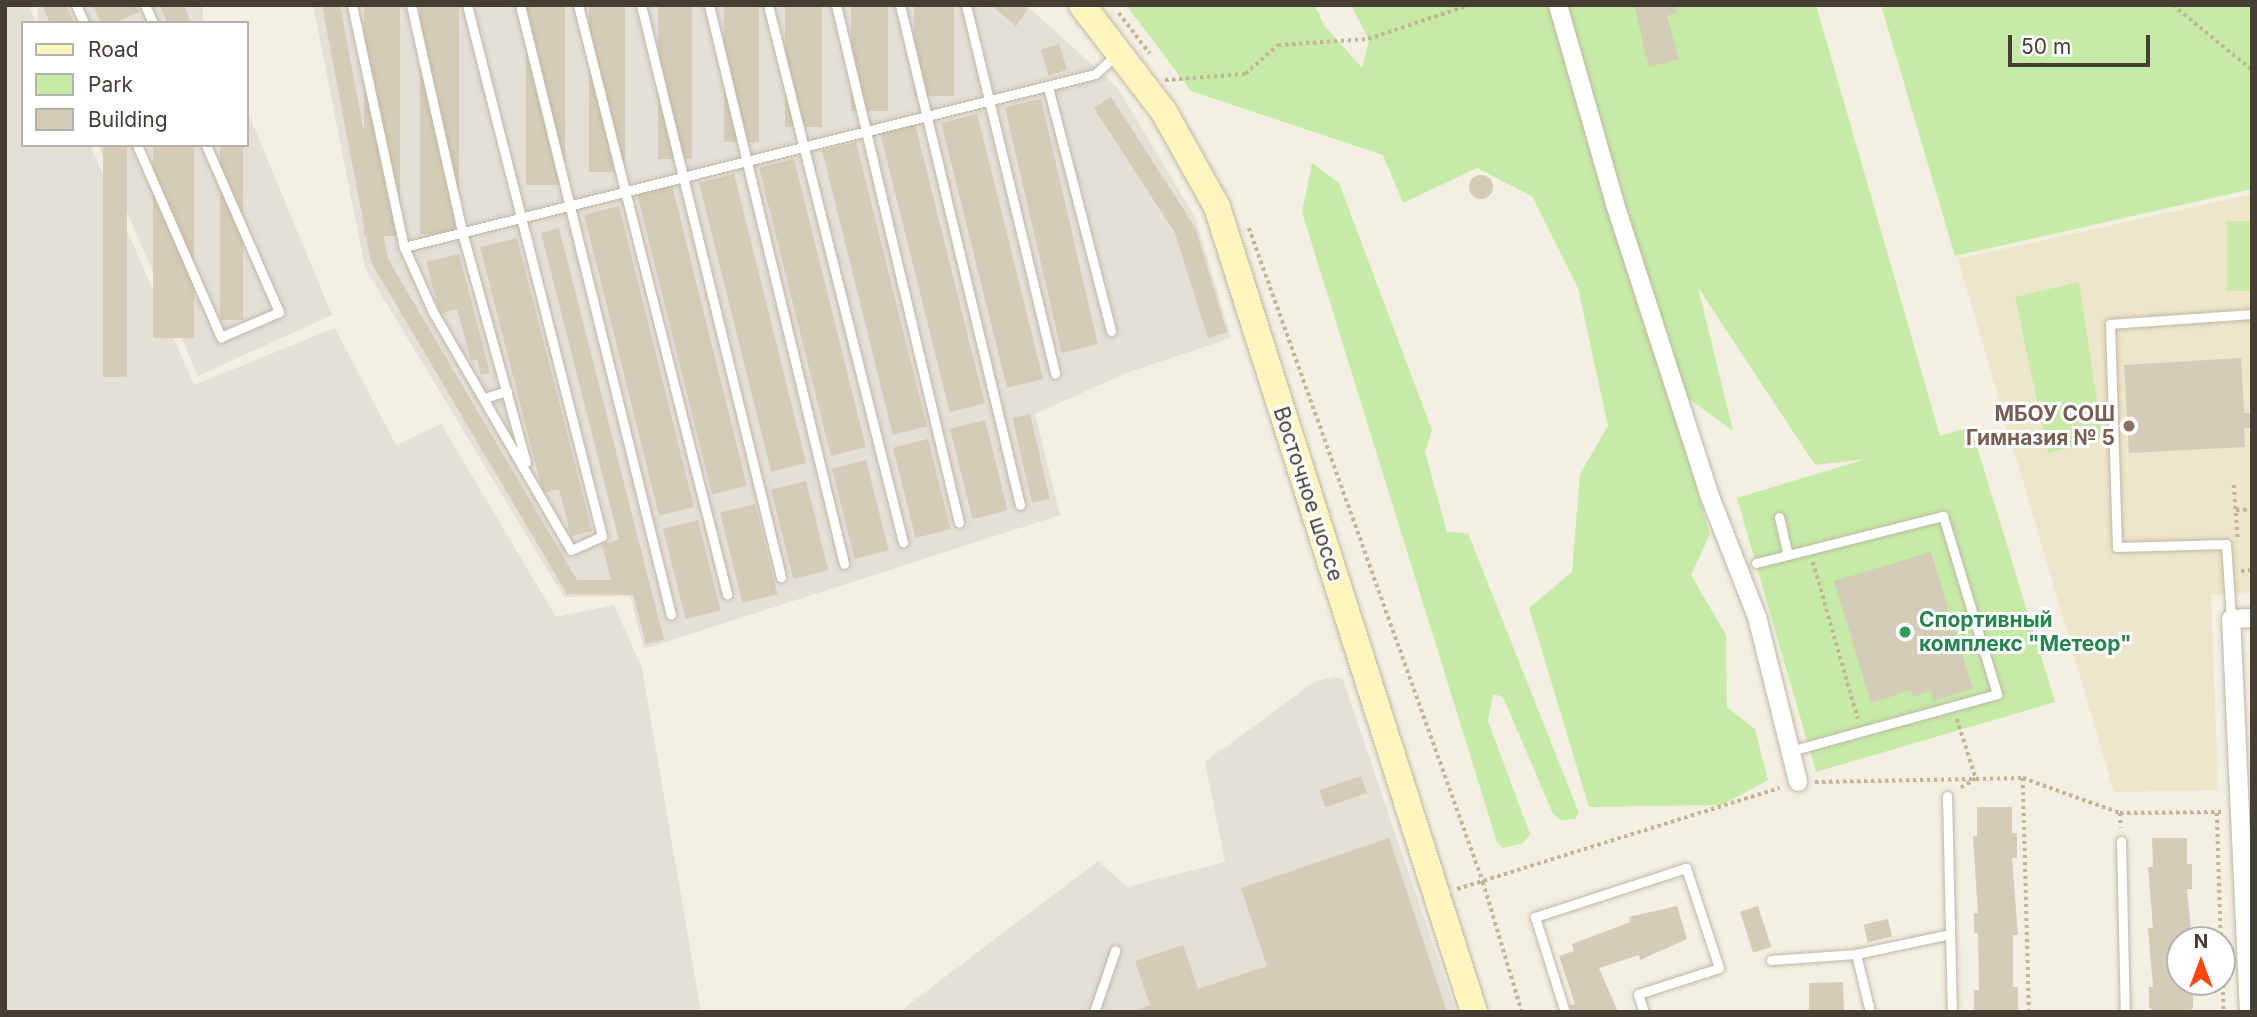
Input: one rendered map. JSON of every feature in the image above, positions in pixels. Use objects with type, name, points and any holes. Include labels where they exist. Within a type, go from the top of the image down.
[{"type":"main road","name":"Восточное шоссе","points":[[1082,5],[1121,51],[1164,111],[1217,207],[1474,1012]]},
{"type":"street","points":[[1558,5],[1615,204],[1709,494],[1757,618],[1798,782]]},
{"type":"street","points":[[2249,1012],[2231,619],[2252,618]]},
{"type":"lane","points":[[76,5],[83,21]]},
{"type":"lane","points":[[145,5],[152,20]]},
{"type":"lane","points":[[352,5],[404,247],[433,312],[530,474],[571,550],[602,536],[467,5]]},
{"type":"lane","points":[[411,5],[462,232],[530,474]]},
{"type":"lane","points":[[520,5],[671,615]]},
{"type":"lane","points":[[578,5],[727,594]]},
{"type":"lane","points":[[641,5],[781,577]]},
{"type":"lane","points":[[709,5],[844,564]]},
{"type":"lane","points":[[768,5],[903,542]]},
{"type":"lane","points":[[836,5],[864,132],[960,523]]},
{"type":"lane","points":[[900,5],[1020,505]]},
{"type":"lane","points":[[966,5],[1055,373]]},
{"type":"lane","points":[[404,247],[1095,74],[1121,51]]},
{"type":"lane","points":[[1048,86],[1111,331]]},
{"type":"lane","points":[[138,147],[221,337],[279,312],[207,147]]},
{"type":"lane","points":[[2231,619],[2226,544],[2117,547],[2110,324],[2252,314]]},
{"type":"lane","points":[[484,398],[506,391]]},
{"type":"lane","points":[[1756,563],[1943,516],[1997,694],[1790,751]]},
{"type":"lane","points":[[1779,517],[1788,555]]},
{"type":"lane","points":[[1947,796],[1952,1012]]},
{"type":"lane","points":[[2121,841],[2125,1012]]},
{"type":"lane","points":[[1565,1012],[1535,917],[1686,868],[1719,968],[1638,994],[1644,1012]]},
{"type":"lane","points":[[1771,960],[1856,954],[1950,933]]},
{"type":"lane","points":[[1094,1012],[1115,951]]},
{"type":"lane","points":[[1856,954],[1870,1012]]},
{"type":"path","points":[[1112,5],[1152,57]]},
{"type":"path","points":[[1166,79],[1245,74],[1278,44],[1368,39],[1469,5]]},
{"type":"path","points":[[2174,5],[2252,70]]},
{"type":"path","points":[[1159,68],[1173,90]]},
{"type":"path","points":[[1246,218],[1349,498],[1482,881],[1522,1012]]},
{"type":"path","points":[[2236,510],[2252,509]]},
{"type":"path","points":[[1810,550],[1862,732]]},
{"type":"path","points":[[1953,706],[1976,779]]},
{"type":"path","points":[[1436,896],[1798,782],[2023,778],[2120,813],[2241,811]]},
{"type":"path","points":[[2023,778],[2029,1012]]},
{"type":"path","points":[[1947,796],[1976,779]]},
{"type":"path","points":[[2221,926],[2217,813],[2241,811]]},
{"type":"shaded area","points":[[5,5],[29,5],[35,21],[21,21],[21,147],[91,147],[194,385],[335,328],[396,445],[441,424],[556,617],[614,605],[642,668],[701,1012],[5,1012]]},
{"type":"shaded area","points":[[38,5],[203,5],[203,21],[38,21]]},
{"type":"shaded area","points":[[313,5],[1026,5],[1117,87],[1195,217],[1231,338],[1126,373],[1035,414],[1060,515],[644,649],[630,596],[564,597],[365,268]]},
{"type":"shaded area","points":[[248,112],[332,315],[198,376],[99,147],[248,147]]},
{"type":"shaded area","name":"МБОУ СОШ Гимназия № 5","points":[[2252,194],[2252,592],[2211,595],[2218,790],[2114,792],[1958,259]]},
{"type":"shaded area","points":[[1335,677],[1343,680],[1456,1012],[899,1012],[1098,861],[1127,887],[1225,862],[1205,762],[1316,681]]},
{"type":"green space","points":[[1126,5],[1315,5],[1324,25],[1362,68],[1369,40],[1351,5],[1816,5],[1940,436],[1971,427],[2055,702],[1816,772],[1737,498],[1866,459],[1815,465],[1698,287],[1733,431],[1666,382],[1710,534],[1691,575],[1726,635],[1727,707],[1755,729],[1768,780],[1722,805],[1589,807],[1529,608],[1572,572],[1580,474],[1608,426],[1578,288],[1532,196],[1477,168],[1403,203],[1383,155],[1191,91]]},
{"type":"green space","points":[[1881,5],[2252,5],[2252,189],[1955,256]]},
{"type":"green space","points":[[1312,163],[1339,183],[1432,430],[1425,452],[1447,532],[1468,533],[1579,813],[1575,819],[1561,820],[1553,814],[1503,697],[1493,694],[1488,721],[1530,834],[1523,843],[1503,848],[1497,842],[1302,212]]},
{"type":"green space","points":[[2227,221],[2252,221],[2252,291],[2227,291]]},
{"type":"green space","points":[[2079,282],[2103,439],[2048,453],[2015,297]]},
{"type":"building","points":[[42,5],[66,5],[73,21],[49,21]]},
{"type":"building","points":[[93,5],[136,5],[139,12],[119,21],[100,21]]},
{"type":"building","points":[[160,5],[184,5],[190,21],[166,21]]},
{"type":"building","points":[[322,5],[340,5],[388,259],[577,580],[611,580],[602,544],[619,540],[541,233],[559,228],[664,640],[646,644],[633,595],[567,594],[371,262]]},
{"type":"building","points":[[364,5],[400,5],[400,236],[364,236]]},
{"type":"building","points":[[420,5],[459,5],[459,234],[420,234]]},
{"type":"building","points":[[526,5],[565,5],[565,185],[526,185]]},
{"type":"building","points":[[589,5],[625,5],[625,172],[589,172]]},
{"type":"building","points":[[658,5],[692,5],[692,159],[658,159]]},
{"type":"building","points":[[724,5],[759,5],[759,142],[724,142]]},
{"type":"building","points":[[785,5],[822,5],[822,127],[785,127]]},
{"type":"building","points":[[851,5],[888,5],[888,111],[851,111]]},
{"type":"building","points":[[914,5],[954,5],[954,96],[914,96]]},
{"type":"building","points":[[991,5],[1023,5],[1028,10],[1016,26]]},
{"type":"building","points":[[1634,5],[1675,5],[1677,13],[1667,16],[1679,59],[1649,67]]},
{"type":"building","points":[[1059,44],[1067,70],[1049,75],[1041,50]]},
{"type":"building","points":[[1111,97],[1195,227],[1227,332],[1208,338],[1175,233],[1094,108]]},
{"type":"building","points":[[1041,99],[1098,345],[1062,353],[1005,107]]},
{"type":"building","points":[[977,114],[1043,379],[1007,388],[941,123]]},
{"type":"building","points":[[915,124],[985,403],[950,412],[880,133]]},
{"type":"building","points":[[856,142],[927,426],[893,435],[822,150]]},
{"type":"building","points":[[103,147],[127,147],[127,377],[103,377]]},
{"type":"building","points":[[153,147],[194,147],[194,338],[153,338]]},
{"type":"building","points":[[220,147],[243,147],[243,320],[220,320]]},
{"type":"building","points":[[794,159],[866,447],[831,456],[759,168]]},
{"type":"building","points":[[734,174],[806,463],[771,472],[699,183]]},
{"type":"building","points":[[1481,175],[1492,182],[1493,187],[1486,198],[1481,199],[1470,192],[1469,187],[1476,176]]},
{"type":"building","points":[[672,185],[747,486],[712,495],[637,194]]},
{"type":"building","points":[[619,206],[694,507],[659,516],[584,215]]},
{"type":"building","points":[[517,238],[592,531],[571,536],[559,489],[543,493],[480,247]]},
{"type":"building","points":[[459,254],[490,373],[481,375],[477,359],[471,361],[457,309],[440,314],[426,262]]},
{"type":"building","points":[[2241,358],[2244,413],[2252,413],[2252,428],[2244,428],[2245,447],[2129,453],[2124,365]]},
{"type":"building","points":[[1030,414],[1050,499],[1032,503],[1012,418]]},
{"type":"building","points":[[985,420],[1007,510],[973,519],[950,429]]},
{"type":"building","points":[[928,439],[950,529],[916,538],[893,448]]},
{"type":"building","points":[[866,460],[888,550],[855,559],[832,468]]},
{"type":"building","points":[[806,481],[828,570],[793,579],[771,490]]},
{"type":"building","points":[[755,504],[777,594],[743,603],[720,513]]},
{"type":"building","points":[[698,520],[720,610],[686,619],[663,529]]},
{"type":"building","points":[[1931,552],[1973,689],[1933,701],[1931,691],[1913,697],[1911,690],[1871,703],[1834,581]]},
{"type":"building","points":[[1361,776],[1367,793],[1325,807],[1319,790]]},
{"type":"building","points":[[1977,807],[2012,807],[2012,833],[2017,833],[2017,858],[2012,858],[2018,935],[2013,935],[2013,987],[2018,987],[2018,1012],[1974,1010],[1974,990],[1979,990],[1978,933],[1974,933],[1974,913],[1978,913],[1973,836],[1977,836]]},
{"type":"building","points":[[1389,838],[1447,1012],[1132,1012],[1150,1005],[1135,961],[1183,945],[1198,989],[1267,966],[1241,888]]},
{"type":"building","points":[[2152,838],[2187,838],[2187,864],[2192,864],[2192,889],[2187,889],[2191,926],[2166,926],[2166,996],[2193,996],[2193,1008],[2188,1012],[2154,1012],[2149,1007],[2149,987],[2153,987],[2148,928],[2153,928],[2148,867],[2153,867]]},
{"type":"building","points":[[1677,906],[1687,939],[1640,960],[1639,955],[1599,968],[1618,1012],[1572,1012],[1570,1005],[1575,1004],[1559,956],[1574,951],[1572,944],[1630,922],[1629,917]]},
{"type":"building","points":[[1758,906],[1771,947],[1753,953],[1740,912]]},
{"type":"building","points":[[1888,919],[1892,937],[1868,942],[1864,925]]},
{"type":"building","points":[[1843,982],[1844,1012],[1804,1012],[1809,1009],[1809,983]]},
{"type":"place","name":"МБОУ СОШ Гимназия № 5","points":[[2129,426]]},
{"type":"place","name":"Спортивный комплекс \"Метеор\"","points":[[1905,632]]}]
